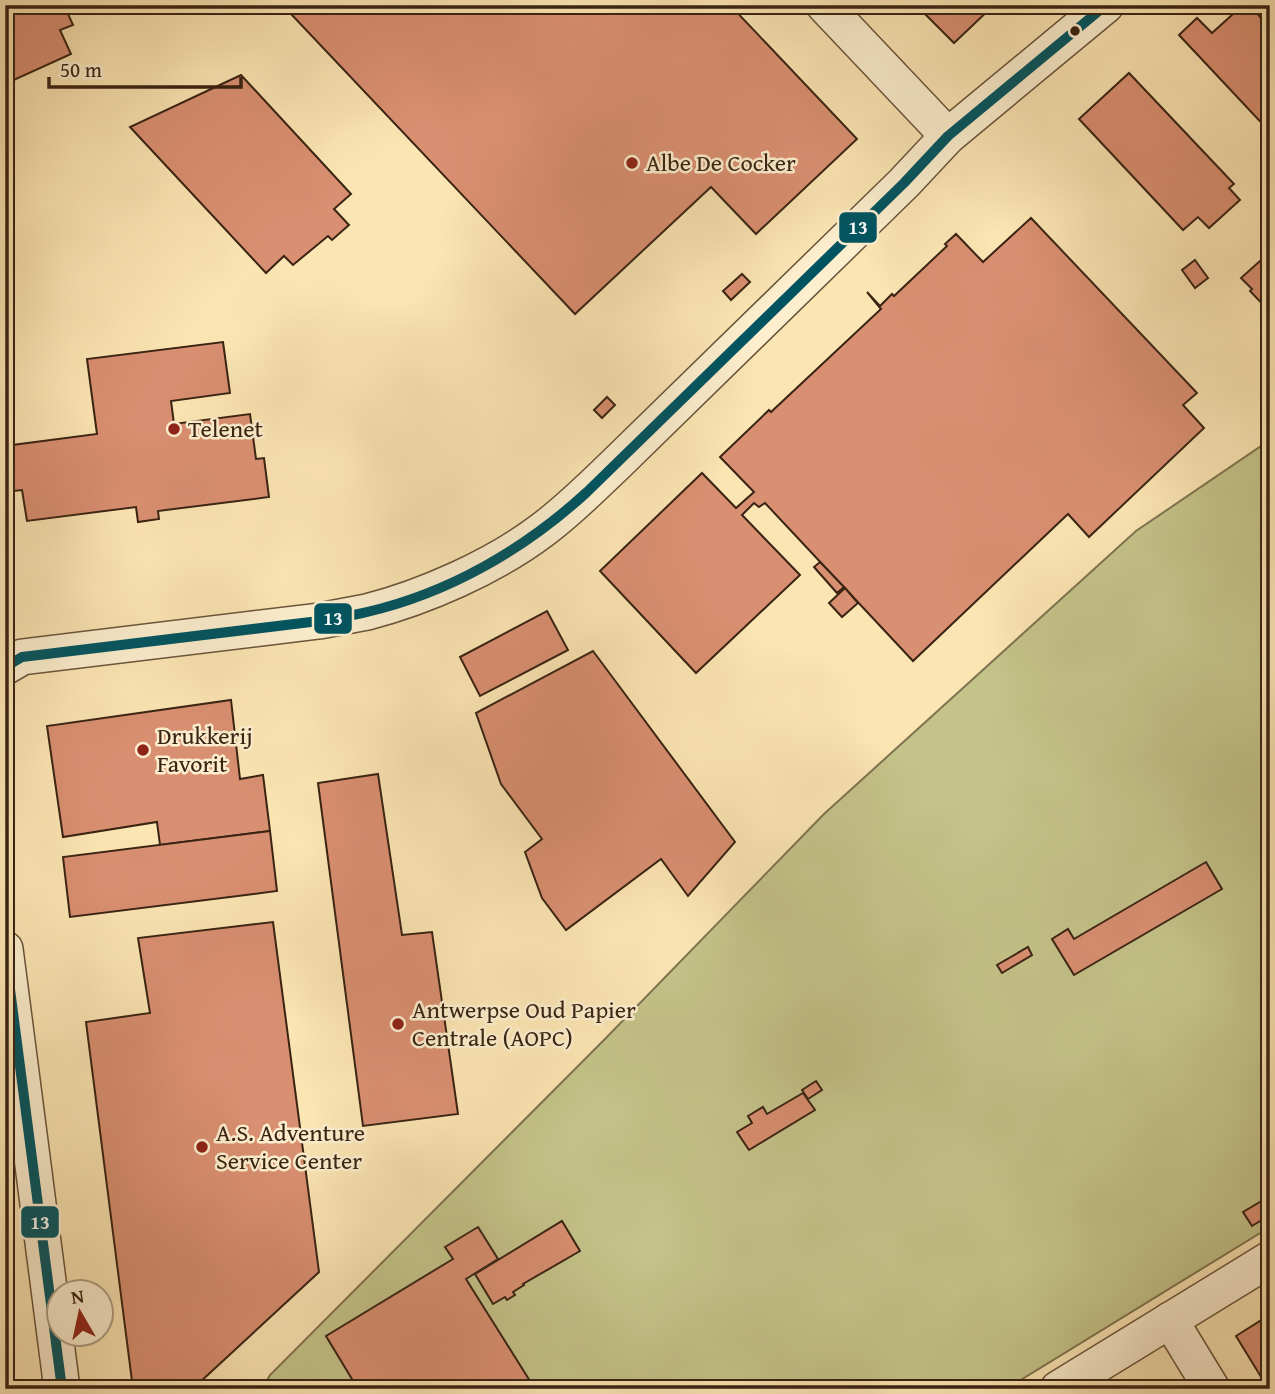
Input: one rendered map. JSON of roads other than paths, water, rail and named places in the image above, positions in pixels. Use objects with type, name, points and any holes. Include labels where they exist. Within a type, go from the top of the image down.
[{"type":"street","points":[[824,5],[948,136]]},
{"type":"street","points":[[5,667],[22,657],[319,621],[367,611],[458,579],[503,556],[540,532],[613,467],[904,183],[948,136],[1106,5]]},
{"type":"street","points":[[5,948],[62,1389]]},
{"type":"street","points":[[1058,1389],[1270,1259]]},
{"type":"street","points":[[1170,1320],[1212,1389]]},
{"type":"place","name":"Albe De Cocker","points":[[632,163]]},
{"type":"place","name":"Telenet","points":[[174,429]]},
{"type":"place","name":"Drukkerij Favorit","points":[[143,750]]},
{"type":"place","name":"Antwerpse Oud Papier Centrale (AOPC)","points":[[398,1024]]},
{"type":"place","name":"A.S. Adventure Service Center","points":[[202,1147]]}]
